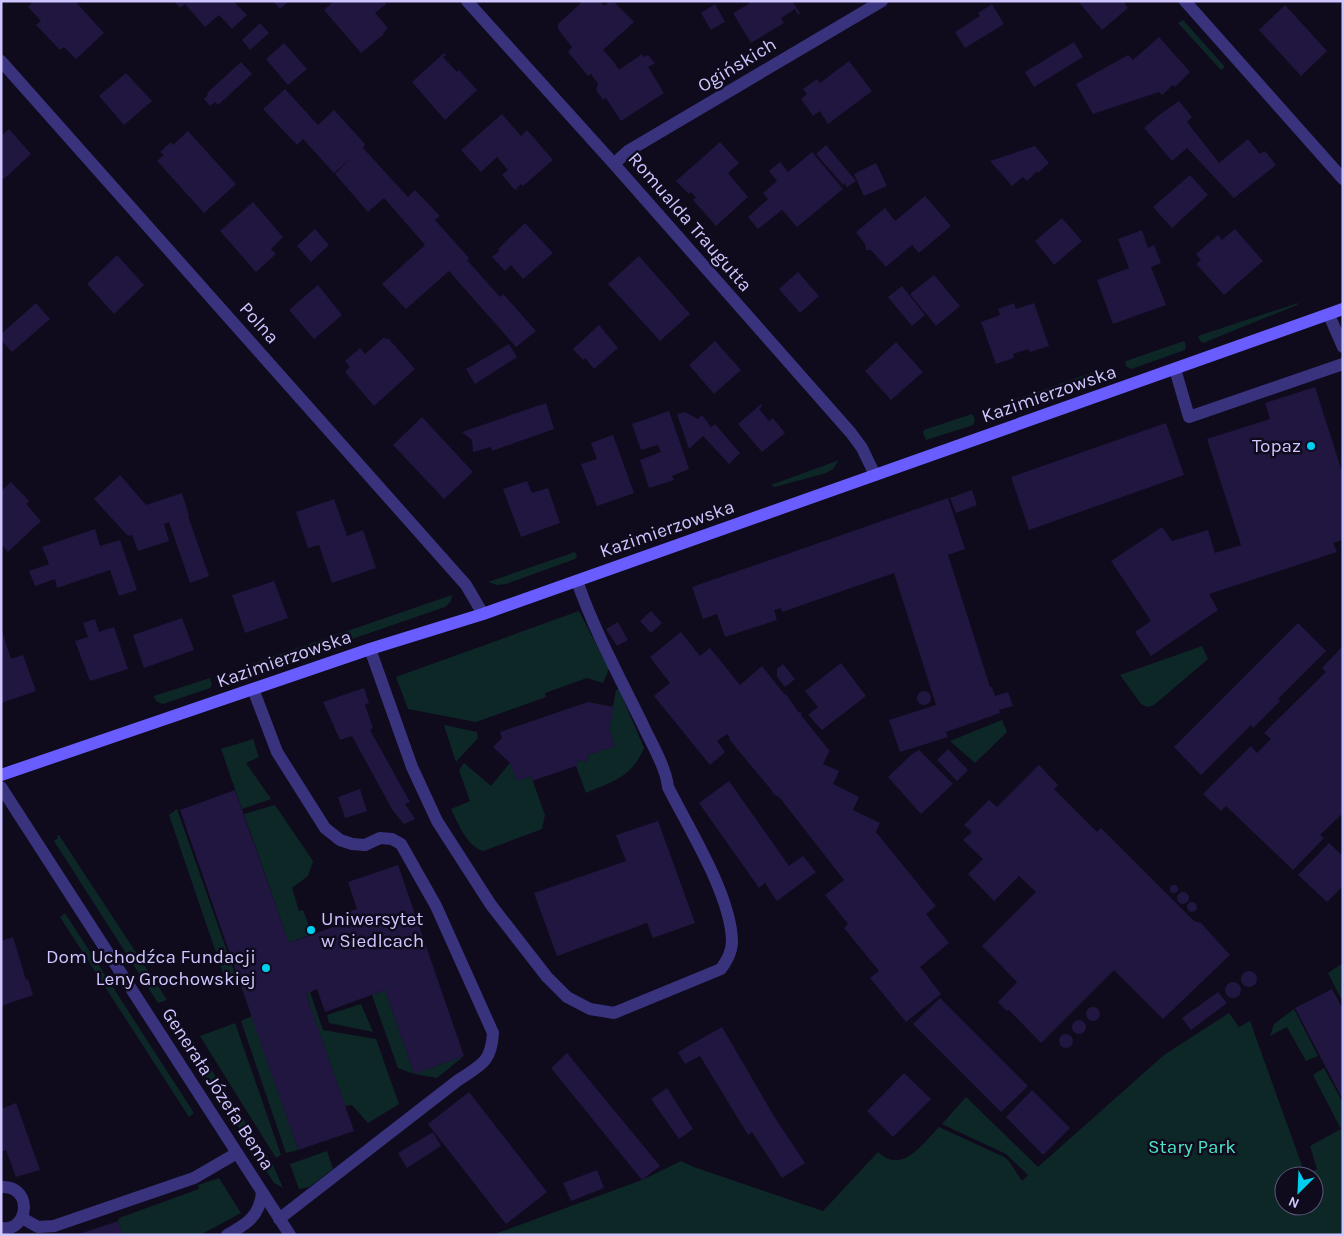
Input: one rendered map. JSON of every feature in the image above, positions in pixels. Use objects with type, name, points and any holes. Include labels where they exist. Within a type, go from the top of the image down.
[{"type":"main road","name":"Kazimierzowska","points":[[1,776],[370,649],[483,614],[1343,309]]},
{"type":"street","name":"Romualda Traugutta","points":[[467,1],[614,164],[850,433],[862,448],[875,475]]},
{"type":"street","name":"Ogińskich","points":[[614,164],[628,151],[882,1]]},
{"type":"street","points":[[1185,1],[1343,180]]},
{"type":"street","name":"Polna","points":[[1,61],[466,585],[483,614]]},
{"type":"street","points":[[1329,315],[1343,347]]},
{"type":"street","points":[[1175,370],[1189,417],[1343,364]]},
{"type":"street","points":[[370,649],[415,774],[437,821],[491,905],[547,976],[567,997],[590,1009],[614,1013],[721,969],[730,958],[732,942],[729,916],[717,882],[668,787],[667,780],[652,746],[586,608],[577,580]]},
{"type":"street","points":[[253,689],[277,752],[325,828],[340,840],[352,844],[365,845],[380,838],[392,839],[401,844],[436,906],[493,1033],[492,1046],[484,1063],[457,1081],[280,1219]]},
{"type":"street","name":"Generała Józefa Bema","points":[[1,786],[290,1235]]},
{"type":"street","points":[[22,1218],[38,1226],[54,1226],[194,1178],[237,1153]]},
{"type":"street","points":[[1,1187],[16,1190],[23,1198],[25,1208],[22,1218],[15,1225],[5,1229],[1,1228]]},
{"type":"street","points":[[227,1235],[244,1226],[259,1210],[262,1192]]},
{"type":"green space","points":[[1183,20],[1225,67],[1221,70],[1178,23]]},
{"type":"green space","points":[[1298,303],[1203,343],[1198,336]]},
{"type":"green space","points":[[1184,341],[1186,345],[1185,350],[1131,369],[1125,363],[1126,361]]},
{"type":"green space","points":[[1100,370],[1101,379],[1017,408],[1013,407],[1011,401]]},
{"type":"green space","points":[[972,414],[975,419],[973,425],[926,440],[923,433],[924,430]]},
{"type":"green space","points":[[839,460],[833,469],[826,473],[775,487],[771,485]]},
{"type":"green space","points":[[575,552],[577,556],[575,559],[506,584],[497,585],[488,582]]},
{"type":"green space","points":[[452,595],[451,601],[445,607],[259,671],[252,668],[251,664]]},
{"type":"green space","points":[[579,611],[609,669],[603,683],[587,678],[545,693],[546,697],[476,722],[408,709],[396,677]]},
{"type":"green space","points":[[1202,646],[1208,659],[1154,705],[1148,707],[1141,704],[1120,675]]},
{"type":"green space","points":[[210,678],[212,684],[210,688],[163,704],[156,701],[154,696]]},
{"type":"green space","points":[[619,689],[644,748],[639,758],[627,772],[613,781],[586,793],[576,766],[578,765],[577,760],[587,762],[588,755],[615,746],[609,728],[616,690]]},
{"type":"green space","points":[[1002,720],[1007,732],[975,763],[950,741]]},
{"type":"green space","points":[[444,725],[477,732],[478,738],[456,762]]},
{"type":"green space","points":[[253,739],[259,757],[246,763],[271,799],[242,809],[221,749]]},
{"type":"green space","points":[[464,763],[491,786],[510,763],[517,780],[531,776],[545,815],[542,829],[483,851],[472,844],[464,834],[451,809],[470,801],[459,770]]},
{"type":"green space","points":[[275,805],[313,861],[308,876],[292,888],[299,911],[303,910],[312,934],[289,943],[244,814]]},
{"type":"green space","points":[[177,809],[235,974],[225,979],[169,815]]},
{"type":"green space","points":[[59,835],[167,1000],[158,1003],[54,841]]},
{"type":"green space","points":[[65,913],[194,1113],[189,1117],[60,917]]},
{"type":"green space","points":[[1343,963],[1343,1002],[1328,973]]},
{"type":"green space","points":[[385,990],[414,1074],[398,1068],[372,995]]},
{"type":"green space","points":[[310,992],[323,1030],[376,1039],[399,1104],[368,1123],[352,1105],[345,1106],[306,994]]},
{"type":"green space","points":[[361,1004],[373,1032],[329,1023],[327,1015]]},
{"type":"green space","points":[[1294,1009],[1318,1056],[1306,1061],[1287,1027],[1270,1036],[1274,1024]]},
{"type":"green space","name":"Stary Park","points":[[1229,1013],[1239,1027],[1250,1021],[1302,1166],[1274,1166],[1274,1216],[1324,1216],[1324,1166],[1316,1166],[1310,1146],[1341,1129],[1313,1075],[1324,1068],[1343,1103],[1343,1235],[492,1235],[642,1180],[681,1161],[823,1211],[878,1152],[887,1158],[904,1159],[919,1148],[939,1127],[1004,1157],[1009,1161],[1022,1181],[1028,1175],[1006,1154],[942,1124],[966,1097],[1038,1167],[1164,1055]]},
{"type":"green space","points":[[252,1016],[298,1150],[286,1153],[241,1021]]},
{"type":"green space","points":[[235,1023],[281,1155],[276,1158],[200,1036]]},
{"type":"green space","points":[[191,1038],[273,1165],[283,1188],[274,1183],[183,1041]]},
{"type":"green space","points":[[464,1056],[437,1078],[414,1074]]},
{"type":"green space","points":[[327,1151],[333,1169],[309,1187],[299,1189],[290,1164]]},
{"type":"green space","points":[[219,1178],[241,1213],[200,1235],[123,1235],[118,1221],[119,1218],[199,1189],[198,1185]]},
{"type":"building","points":[[34,1],[75,1],[104,33],[76,59],[64,47],[60,50],[36,25],[41,21],[28,7]]},
{"type":"building","points":[[174,1],[233,1],[247,15],[232,29],[219,15],[205,27],[185,4],[180,8]]},
{"type":"building","points":[[273,1],[289,1],[280,9]]},
{"type":"building","points":[[334,1],[384,1],[386,4],[375,13],[388,28],[384,34],[361,53],[324,10]]},
{"type":"building","points":[[580,1],[600,1],[604,6],[609,2],[615,3],[634,22],[603,50],[619,70],[642,54],[644,57],[648,55],[655,63],[648,67],[664,93],[621,121],[606,98],[603,100],[596,90],[598,84],[591,74],[588,76],[568,52],[572,47],[558,29],[558,24],[581,3]]},
{"type":"building","points":[[749,1],[792,1],[800,13],[798,15],[795,9],[781,18],[784,23],[751,43],[733,13],[749,4]]},
{"type":"building","points":[[1078,1],[1123,1],[1128,8],[1102,30]]},
{"type":"building","points":[[715,4],[725,22],[711,30],[701,13]]},
{"type":"building","points":[[992,4],[1004,24],[965,48],[955,32],[980,16],[978,13]]},
{"type":"building","points":[[1285,5],[1327,51],[1301,76],[1259,30]]},
{"type":"building","points":[[260,23],[269,33],[250,50],[242,40]]},
{"type":"building","points":[[1159,37],[1190,72],[1175,87],[1173,85],[1162,95],[1159,92],[1093,114],[1076,84],[1128,55],[1133,60]]},
{"type":"building","points":[[1074,42],[1083,57],[1034,87],[1025,72]]},
{"type":"building","points":[[284,43],[307,69],[288,85],[266,59]]},
{"type":"building","points":[[444,53],[446,55],[443,57],[457,72],[459,70],[477,90],[445,120],[412,82]]},
{"type":"building","points":[[849,61],[872,91],[828,124],[820,111],[813,116],[801,99],[807,94],[803,89],[817,79],[820,83]]},
{"type":"building","points":[[241,62],[252,74],[218,105],[215,102],[210,106],[204,99],[208,95],[207,93]]},
{"type":"building","points":[[126,73],[152,101],[124,125],[99,96]]},
{"type":"building","points":[[285,89],[318,125],[334,110],[365,144],[363,148],[408,197],[415,190],[440,216],[435,220],[469,258],[467,260],[500,297],[503,294],[536,331],[516,347],[449,271],[406,309],[382,284],[425,245],[384,198],[368,212],[335,174],[350,159],[334,173],[303,139],[297,145],[263,109]]},
{"type":"building","points":[[1179,101],[1192,117],[1187,122],[1219,163],[1248,139],[1260,154],[1265,151],[1276,165],[1234,198],[1187,148],[1172,161],[1144,128]]},
{"type":"building","points":[[502,114],[521,136],[527,130],[553,160],[523,186],[521,184],[515,190],[502,175],[508,170],[497,157],[481,172],[461,150]]},
{"type":"building","points":[[9,129],[31,154],[4,179],[1,177],[1,136]]},
{"type":"building","points":[[188,131],[236,184],[204,213],[157,161],[164,155],[160,152],[171,142],[173,145]]},
{"type":"building","points":[[720,142],[739,163],[728,173],[748,197],[716,226],[693,200],[696,197],[691,192],[689,194],[676,181]]},
{"type":"building","points":[[826,145],[856,181],[847,187],[844,183],[843,185],[816,154]]},
{"type":"building","points":[[1035,146],[1049,163],[1027,181],[1023,177],[1012,186],[990,161]]},
{"type":"building","points":[[812,152],[843,189],[797,227],[782,210],[758,229],[748,217],[768,199],[763,193],[777,181],[769,171],[780,162],[788,172]]},
{"type":"building","points":[[876,163],[887,186],[864,196],[854,174]]},
{"type":"building","points":[[1190,175],[1208,195],[1172,228],[1153,207]]},
{"type":"building","points":[[925,196],[951,226],[919,253],[912,245],[886,267],[871,250],[866,250],[865,244],[856,232],[885,208],[895,221]]},
{"type":"building","points":[[253,202],[283,237],[271,249],[276,254],[256,272],[220,231]]},
{"type":"building","points":[[1062,218],[1082,241],[1054,265],[1035,241]]},
{"type":"building","points":[[525,223],[553,253],[523,279],[511,265],[505,271],[492,257]]},
{"type":"building","points":[[315,229],[329,245],[311,262],[297,246]]},
{"type":"building","points":[[1235,229],[1263,261],[1224,295],[1196,264],[1201,260],[1196,254],[1218,235],[1222,240]]},
{"type":"building","points":[[1142,230],[1148,248],[1154,245],[1161,263],[1151,267],[1166,305],[1113,324],[1097,280],[1129,268],[1118,239]]},
{"type":"building","points":[[117,255],[144,285],[114,314],[87,284]]},
{"type":"building","points":[[639,256],[690,314],[660,341],[608,284]]},
{"type":"building","points":[[798,272],[819,296],[800,313],[779,289]]},
{"type":"building","points":[[934,275],[960,306],[936,326],[910,294]]},
{"type":"building","points":[[318,285],[342,315],[314,339],[289,310]]},
{"type":"building","points":[[902,286],[925,315],[912,326],[888,297]]},
{"type":"building","points":[[36,303],[50,319],[12,352],[1,340],[1,334]]},
{"type":"building","points":[[1014,303],[1016,309],[1034,303],[1049,346],[1030,352],[1028,349],[1013,354],[1014,358],[996,364],[981,322],[1000,315],[998,309]]},
{"type":"building","points":[[599,325],[618,348],[594,369],[585,358],[583,360],[573,349]]},
{"type":"building","points":[[383,338],[389,339],[415,369],[374,406],[345,372],[350,367],[345,361],[360,348],[365,354]]},
{"type":"building","points":[[715,341],[741,370],[714,394],[689,365]]},
{"type":"building","points":[[896,342],[923,372],[891,400],[865,371]]},
{"type":"building","points":[[509,344],[517,357],[475,384],[466,369]]},
{"type":"building","points":[[1315,387],[1343,475],[1343,540],[1333,543],[1337,552],[1209,594],[1218,610],[1151,656],[1135,632],[1151,621],[1111,561],[1162,527],[1172,541],[1208,530],[1215,553],[1241,545],[1207,439],[1270,419],[1265,403]]},
{"type":"building","points":[[546,403],[554,429],[492,451],[491,447],[473,452],[472,440],[462,432]]},
{"type":"building","points":[[761,404],[762,406],[759,409],[769,421],[773,418],[785,433],[762,452],[738,424]]},
{"type":"building","points":[[669,411],[689,469],[672,476],[674,480],[649,488],[640,460],[661,452],[658,445],[641,450],[632,424]]},
{"type":"building","points":[[685,412],[698,419],[702,415],[711,427],[715,424],[740,453],[729,464],[703,436],[689,449],[677,414]]},
{"type":"building","points":[[422,417],[473,472],[444,499],[393,445]]},
{"type":"building","points":[[1166,423],[1184,475],[1029,530],[1011,477]]},
{"type":"building","points":[[613,435],[634,493],[597,506],[581,464],[597,459],[591,443]]},
{"type":"building","points":[[120,475],[146,505],[182,493],[209,576],[190,583],[169,522],[164,524],[169,541],[138,551],[132,535],[128,536],[94,499]]},
{"type":"building","points":[[527,481],[532,493],[548,488],[560,523],[521,537],[503,489]]},
{"type":"building","points":[[11,482],[29,501],[26,504],[41,521],[8,552],[1,544],[1,491]]},
{"type":"building","points":[[972,490],[977,505],[956,513],[950,498]]},
{"type":"building","points":[[948,498],[965,549],[948,555],[990,687],[992,687],[995,696],[1008,692],[1013,706],[999,710],[1000,713],[946,732],[948,737],[900,752],[889,720],[936,705],[894,573],[782,612],[781,608],[774,610],[777,620],[725,637],[717,614],[703,619],[692,587]]},
{"type":"building","points":[[334,499],[347,536],[363,530],[376,568],[332,583],[319,545],[308,548],[296,512]]},
{"type":"building","points":[[95,529],[100,546],[120,540],[137,590],[119,596],[110,570],[57,588],[55,579],[35,586],[29,571],[49,564],[42,547]]},
{"type":"building","points":[[274,581],[288,618],[245,633],[232,595]]},
{"type":"building","points":[[651,611],[662,623],[651,633],[640,621]]},
{"type":"building","points":[[182,618],[194,650],[144,668],[133,635]]},
{"type":"building","points":[[95,619],[99,632],[114,627],[128,669],[90,681],[75,641],[88,637],[83,623]]},
{"type":"building","points":[[618,622],[628,640],[617,646],[606,629]]},
{"type":"building","points":[[1298,623],[1326,651],[1278,699],[1280,701],[1253,728],[1251,725],[1201,775],[1174,747]]},
{"type":"building","points":[[2,631],[11,659],[23,655],[36,691],[1,703]]},
{"type":"building","points":[[681,632],[700,656],[710,648],[740,685],[762,666],[830,750],[823,764],[839,771],[833,784],[859,797],[853,810],[880,823],[876,832],[936,906],[926,914],[949,943],[920,967],[941,994],[906,1022],[870,978],[879,971],[844,928],[848,924],[825,895],[844,880],[780,798],[772,793],[727,734],[717,741],[725,752],[710,765],[654,696],[670,683],[650,657]]},
{"type":"building","points":[[1343,646],[1343,813],[1320,835],[1324,838],[1293,870],[1226,806],[1221,811],[1203,794],[1251,746],[1257,753],[1271,739],[1264,733],[1326,672],[1322,668]]},
{"type":"building","points":[[841,663],[866,696],[822,730],[808,715],[818,707],[805,691]]},
{"type":"building","points":[[783,664],[795,679],[785,687],[777,677],[777,669]]},
{"type":"building","points":[[364,688],[369,703],[365,705],[373,728],[370,730],[410,802],[405,804],[415,819],[404,824],[393,811],[352,736],[340,740],[323,702]]},
{"type":"building","points":[[924,691],[929,693],[931,698],[929,703],[924,705],[919,703],[917,698],[919,693]]},
{"type":"building","points":[[588,702],[614,707],[609,728],[615,746],[588,755],[587,762],[577,760],[578,766],[532,781],[531,776],[517,781],[510,763],[493,747],[502,738],[500,732]]},
{"type":"building","points":[[948,749],[968,770],[957,781],[937,760]]},
{"type":"building","points":[[919,750],[953,784],[921,814],[888,777],[912,754]]},
{"type":"building","points":[[1039,765],[1058,785],[1054,789],[1097,832],[1101,828],[1194,921],[1201,923],[1230,955],[1163,1019],[1114,970],[1041,1043],[1009,1010],[1007,1011],[998,1002],[1017,982],[982,946],[1036,892],[1019,876],[994,901],[968,874],[983,859],[963,840],[972,832],[964,825],[989,800],[997,807]]},
{"type":"building","points":[[729,781],[789,866],[803,856],[816,872],[777,901],[765,883],[759,888],[699,803]]},
{"type":"building","points":[[360,789],[367,811],[345,818],[338,797]]},
{"type":"building","points":[[235,790],[289,943],[347,922],[345,913],[357,909],[348,882],[398,865],[464,1056],[414,1074],[385,990],[325,1012],[317,989],[306,994],[354,1131],[298,1150],[180,810]]},
{"type":"building","points":[[658,821],[695,923],[653,938],[647,923],[557,956],[534,893],[626,861],[616,835]]},
{"type":"building","points":[[1329,843],[1343,856],[1343,886],[1327,902],[1298,875]]},
{"type":"building","points":[[1174,885],[1178,889],[1174,893],[1170,889]]},
{"type":"building","points":[[1181,892],[1185,892],[1189,898],[1185,904],[1181,904],[1177,900],[1177,896]]},
{"type":"building","points":[[1190,902],[1194,902],[1197,907],[1196,911],[1190,912],[1187,909],[1187,905]]},
{"type":"building","points":[[13,937],[26,980],[28,979],[33,995],[1,1006],[1,941]]},
{"type":"building","points":[[1249,971],[1257,979],[1249,987],[1241,979]]},
{"type":"building","points":[[1233,982],[1241,990],[1233,998],[1225,990]]},
{"type":"building","points":[[1332,989],[1343,1009],[1343,1100],[1295,1008]]},
{"type":"building","points":[[1218,992],[1227,1003],[1191,1030],[1182,1018]]},
{"type":"building","points":[[940,998],[1028,1086],[1001,1112],[913,1024]]},
{"type":"building","points":[[1090,1007],[1096,1007],[1100,1014],[1096,1021],[1090,1021],[1086,1017],[1086,1011]]},
{"type":"building","points":[[1076,1020],[1082,1020],[1086,1027],[1082,1034],[1076,1034],[1072,1030],[1072,1024]]},
{"type":"building","points":[[722,1027],[775,1118],[805,1163],[782,1178],[752,1132],[748,1135],[700,1056],[685,1064],[678,1052]]},
{"type":"building","points":[[1063,1034],[1069,1034],[1073,1041],[1069,1048],[1063,1048],[1059,1044],[1059,1038]]},
{"type":"building","points":[[567,1053],[660,1166],[642,1180],[551,1068]]},
{"type":"building","points":[[904,1073],[931,1099],[893,1137],[867,1111]]},
{"type":"building","points":[[667,1088],[693,1129],[679,1139],[651,1099]]},
{"type":"building","points":[[1032,1090],[1070,1128],[1043,1155],[1006,1117]]},
{"type":"building","points":[[469,1092],[547,1192],[506,1224],[428,1124]]},
{"type":"building","points":[[16,1103],[40,1170],[16,1177],[6,1150],[1,1152],[1,1109]]},
{"type":"building","points":[[433,1132],[441,1146],[407,1168],[398,1153]]},
{"type":"building","points":[[597,1170],[604,1188],[571,1201],[563,1183]]},
{"type":"building","points":[[118,1221],[123,1235],[79,1235],[79,1234]]},
{"type":"place","name":"Topaz","points":[[1311,446]]},
{"type":"place","name":"Uniwersytet w Siedlcach","points":[[311,930]]},
{"type":"place","name":"Dom Uchodźca Fundacji Leny Grochowskiej","points":[[266,968]]}]
